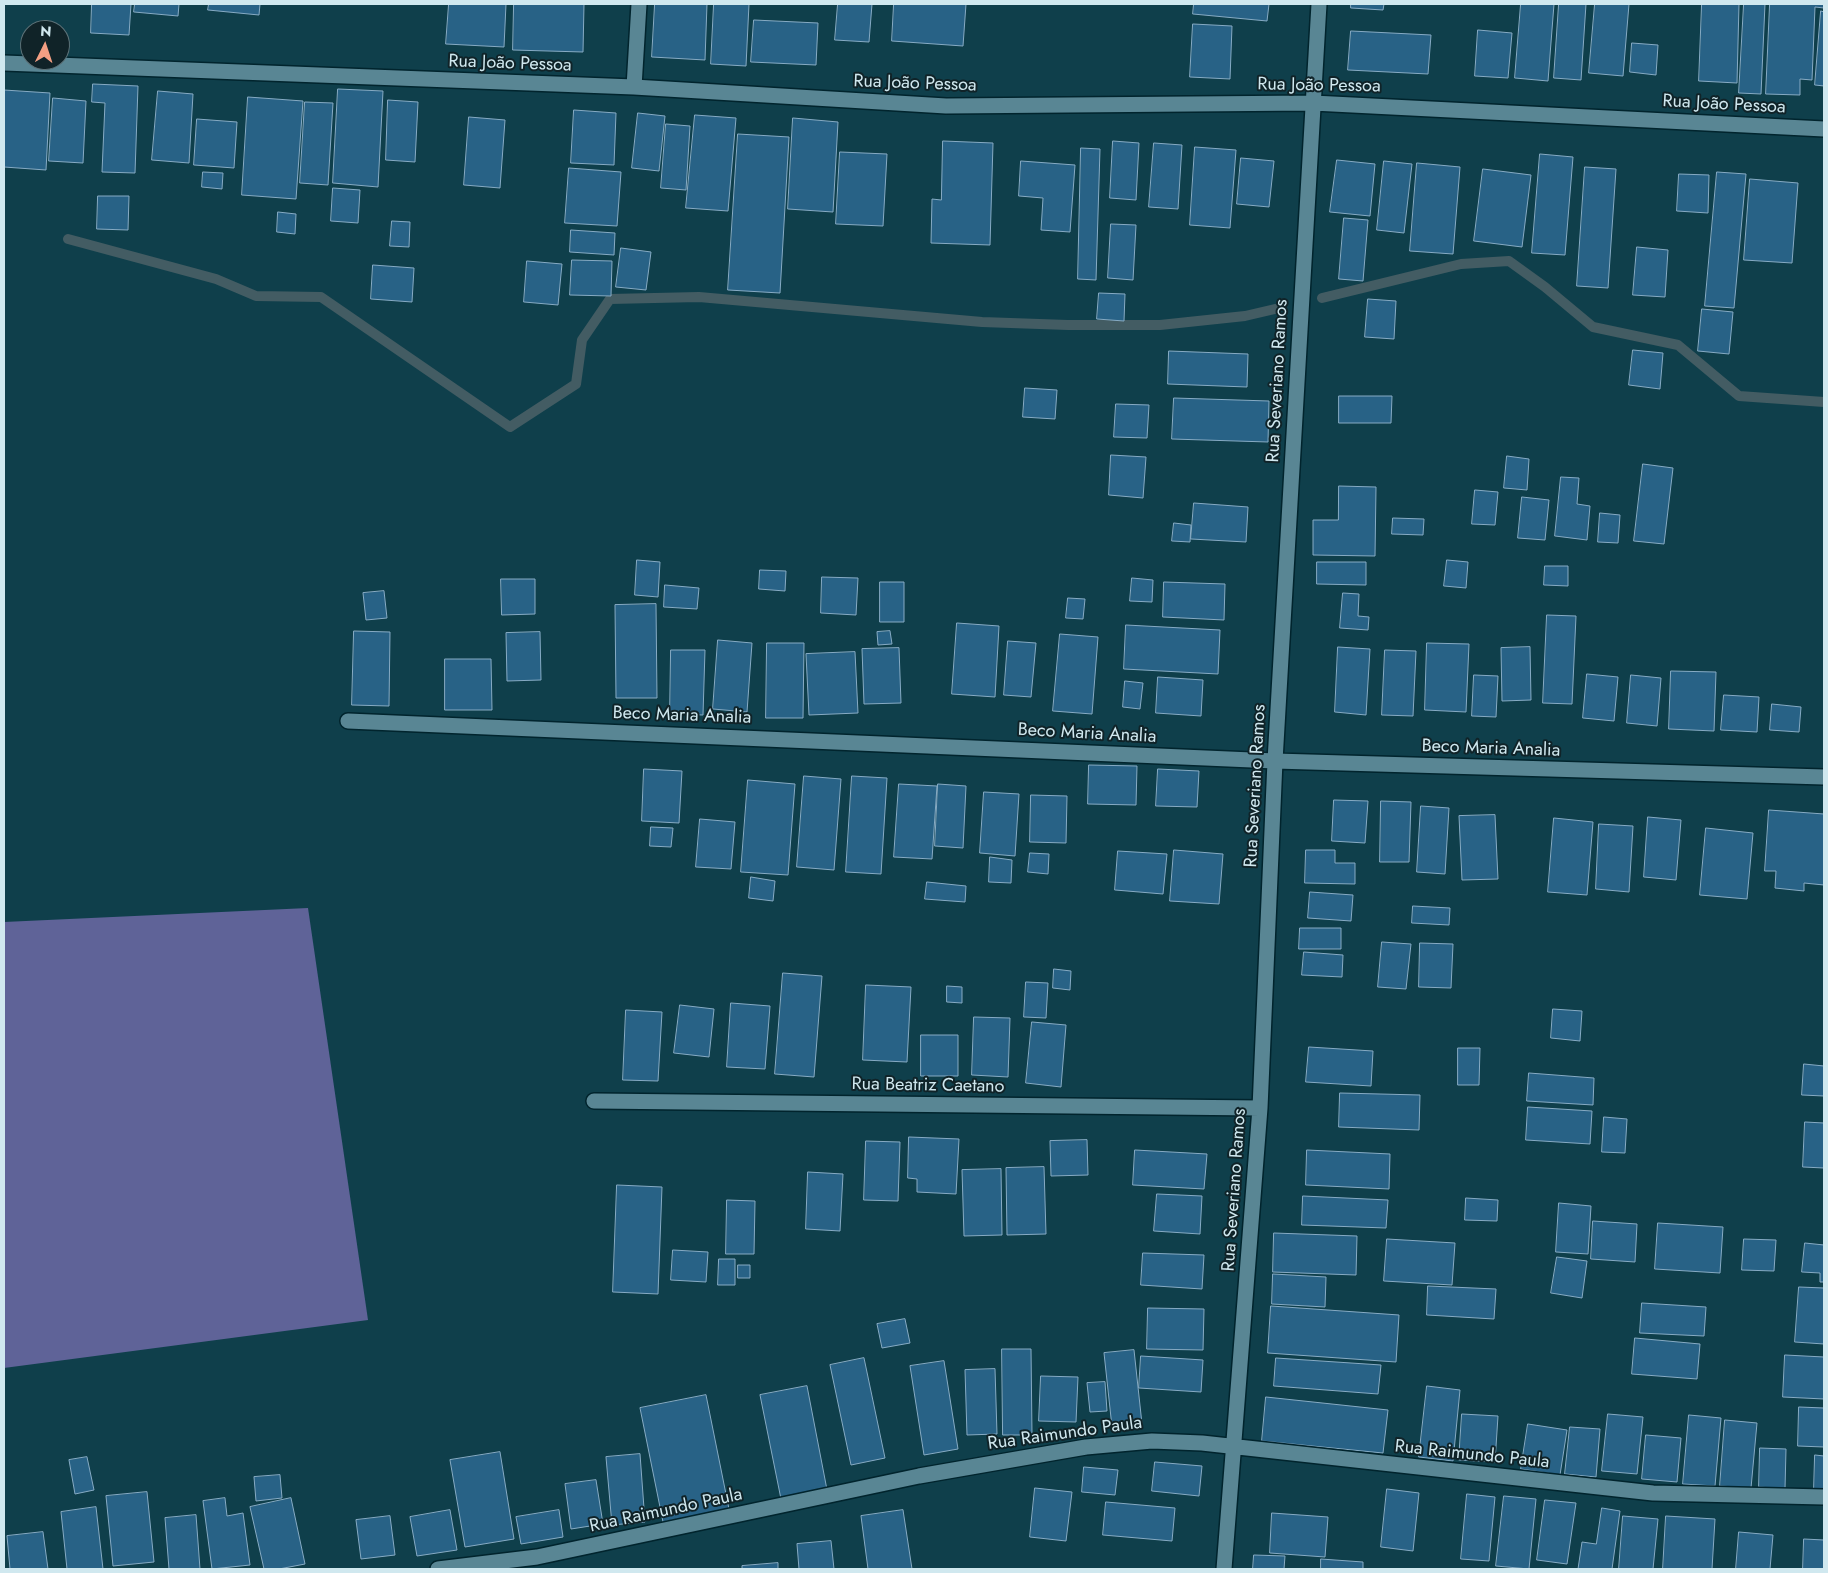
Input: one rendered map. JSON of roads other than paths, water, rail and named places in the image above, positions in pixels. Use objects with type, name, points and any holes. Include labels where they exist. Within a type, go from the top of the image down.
[{"type":"street","points":[[634,87],[638,4]]},
{"type":"street","name":"Rua Severiano Ramos","points":[[1224,1569],[1260,1108],[1275,761],[1319,4]]},
{"type":"street","name":"Rua João Pessoa","points":[[4,62],[634,87],[946,106],[1313,103],[1824,129]]},
{"type":"street","name":"Beco Maria Analia","points":[[348,721],[1275,761],[1824,777]]},
{"type":"street","name":"Rua Beatriz Caetano","points":[[594,1101],[1260,1108]]},
{"type":"street","name":"Rua Raimundo Paula","points":[[438,1569],[537,1563],[919,1476],[1086,1447],[1152,1440],[1653,1493],[1824,1497]]},
{"type":"waterway","points":[[68,239],[216,279],[256,296],[321,297],[510,427],[576,384],[582,340],[610,299],[699,297],[982,322],[1068,325],[1160,325],[1245,316],[1275,309]]},
{"type":"waterway","points":[[1322,298],[1461,264],[1509,261],[1545,287],[1593,327],[1678,345],[1739,396],[1824,402]]}]
